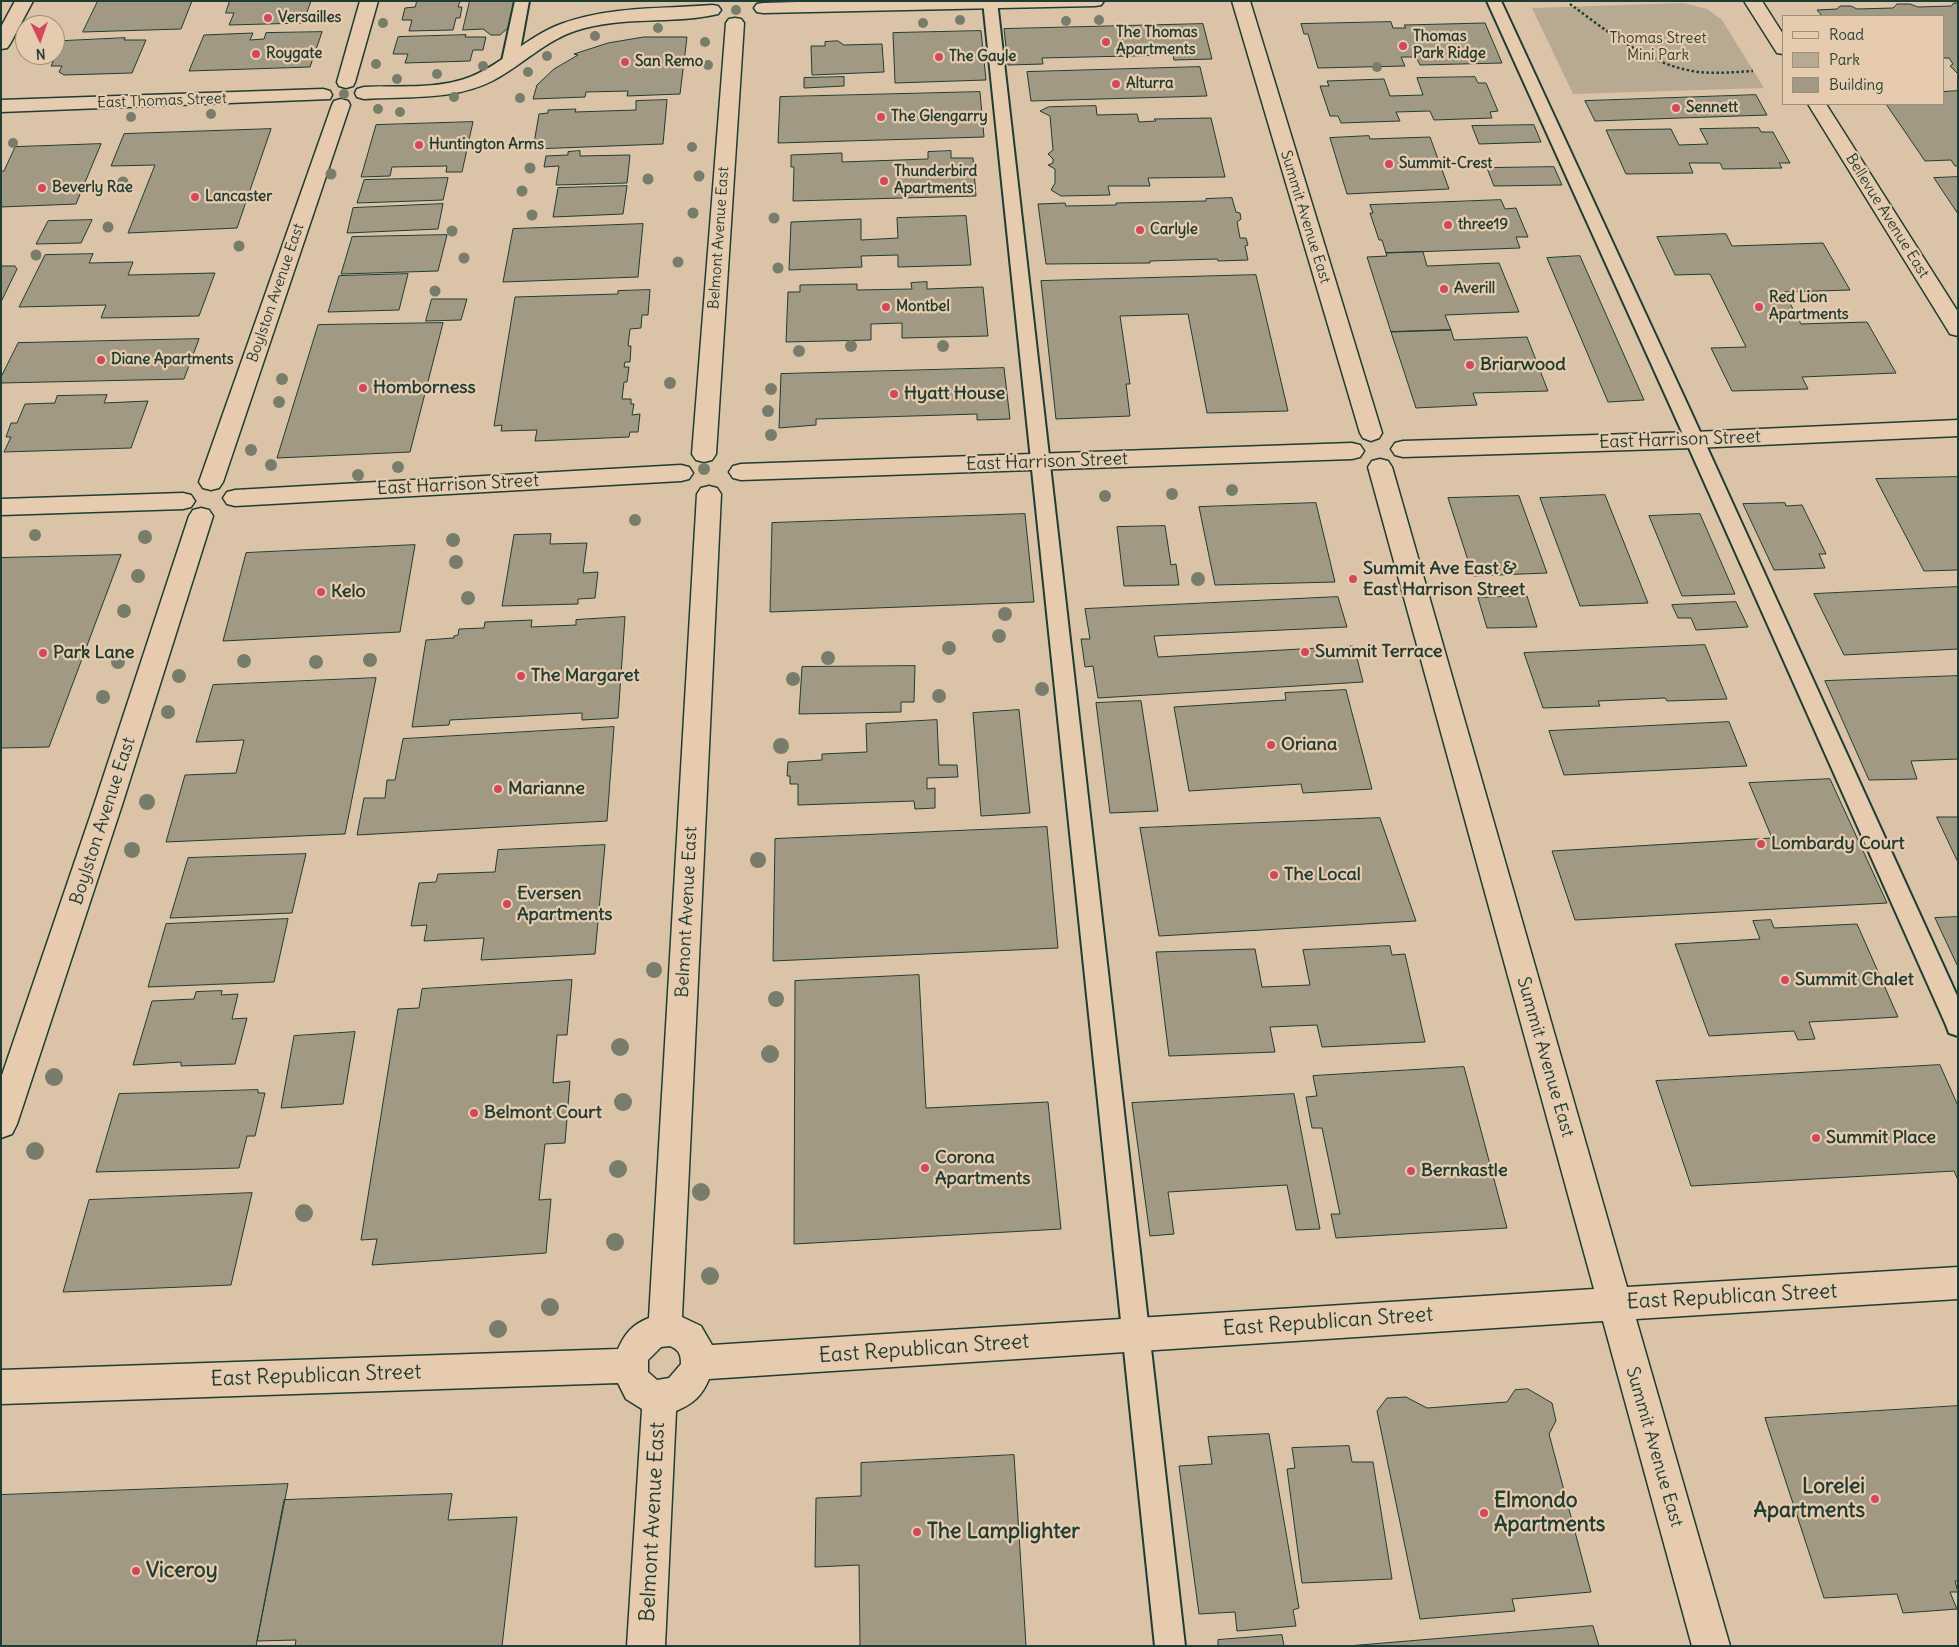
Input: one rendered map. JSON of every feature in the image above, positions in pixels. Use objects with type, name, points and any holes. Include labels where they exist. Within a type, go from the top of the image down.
[{"type":"street","points":[[1,44],[24,1]]},
{"type":"street","points":[[346,82],[369,1]]},
{"type":"street","points":[[364,93],[364,88],[361,85],[346,82],[331,86],[332,100],[355,102],[364,93],[430,90],[458,86],[478,80],[549,35],[588,22],[609,18],[716,6],[716,18],[735,23],[755,19],[760,15],[760,5],[1095,1]]},
{"type":"street","name":"Summit Avenue East","points":[[1241,1],[1370,433]]},
{"type":"street","points":[[1753,1],[1782,47]]},
{"type":"street","name":"Belmont Avenue East","points":[[704,454],[735,23]]},
{"type":"street","name":"East Thomas Street","points":[[1,106],[332,100]]},
{"type":"street","name":"Boylston Avenue East","points":[[211,482],[332,100]]},
{"type":"street","name":"Bellevue Avenue East","points":[[1818,105],[1958,329]]},
{"type":"street","name":"East Harrison Street","points":[[1403,449],[1694,440],[1958,428]]},
{"type":"street","points":[[1370,433],[1393,438],[1403,449],[1403,455],[1395,464],[1380,467],[1364,464],[1358,460],[1352,451],[1352,444],[1354,439],[1360,435],[1370,433]]},
{"type":"street","name":"East Harrison Street","points":[[741,472],[1352,451]]},
{"type":"street","points":[[717,453],[733,457],[739,462],[741,472],[738,481],[732,487],[723,492],[709,494],[686,486],[682,480],[681,473],[684,465],[691,459],[704,454],[717,453]]},
{"type":"street","name":"Summit Avenue East","points":[[1380,467],[1711,1646]]},
{"type":"street","name":"East Harrison Street","points":[[235,498],[681,473]]},
{"type":"street","points":[[1,507],[192,509],[222,512],[230,507],[235,498],[235,491],[228,484],[211,482],[194,488],[188,492],[192,509]]},
{"type":"street","name":"Belmont Avenue East","points":[[665,1330],[709,494]]},
{"type":"street","name":"Boylston Avenue East","points":[[1,1124],[108,805],[192,509]]},
{"type":"street","name":"East Republican Street","points":[[698,1362],[1958,1283]]},
{"type":"street","points":[[671,1328],[682,1331],[690,1338],[696,1346],[698,1362],[694,1377],[687,1387],[677,1394],[660,1397],[643,1392],[635,1384],[630,1374],[634,1351],[640,1341],[650,1334],[671,1328]]},
{"type":"street","name":"East Republican Street","points":[[1,1387],[630,1366]]},
{"type":"street","name":"Belmont Avenue East","points":[[646,1646],[660,1397]]},
{"type":"lane","points":[[510,61],[522,1]]},
{"type":"lane","points":[[1494,1],[1958,1025]]},
{"type":"lane","points":[[990,2],[1170,1646]]},
{"type":"path","points":[[1570,4],[1599,25],[1662,63],[1692,72],[1753,71]]},
{"type":"green space","name":"Thomas Street Mini Park","points":[[1684,3],[1707,9],[1722,20],[1764,88],[1573,94],[1532,8]]},
{"type":"building","points":[[98,1],[192,1],[181,29],[83,32]]},
{"type":"building","name":"Versailles","points":[[230,1],[311,1],[303,23],[229,25],[234,13],[226,13]]},
{"type":"building","points":[[417,1],[460,1],[458,7],[462,7],[460,18],[456,18],[453,30],[409,31],[412,20],[402,20],[405,8],[415,7]]},
{"type":"building","points":[[470,1],[514,1],[513,7],[516,7],[514,15],[511,15],[508,28],[500,35],[491,35],[483,29],[463,30]]},
{"type":"building","points":[[1954,3],[1958,3],[1958,74],[1950,66],[1953,64],[1949,58],[1944,58],[1944,15],[1821,15],[1817,10],[1837,9],[1840,6],[1851,6],[1857,9],[1893,8],[1897,4],[1910,4],[1918,7],[1951,6]]},
{"type":"building","name":"Thomas Park Ridge","points":[[1391,22],[1393,28],[1406,28],[1404,25],[1485,23],[1502,63],[1420,65],[1416,57],[1401,57],[1405,66],[1318,68],[1308,34],[1304,34],[1301,24]]},
{"type":"building","name":"The Thomas Apartments","points":[[1203,24],[1212,59],[1174,60],[1173,55],[1042,58],[1043,64],[1008,65],[1004,29]]},
{"type":"building","name":"The Gayle","points":[[981,31],[986,80],[895,83],[893,33]]},
{"type":"building","name":"Roygate","points":[[322,32],[310,67],[189,71],[204,35],[253,33],[250,40],[264,39],[266,33]]},
{"type":"building","points":[[466,35],[465,37],[486,37],[483,50],[473,50],[470,61],[405,63],[408,54],[393,54],[398,37]]},
{"type":"building","name":"San Remo","points":[[644,37],[687,37],[680,94],[627,96],[628,91],[586,92],[585,97],[533,99],[537,85],[554,69],[578,55],[574,54],[608,43]]},
{"type":"building","points":[[125,38],[124,40],[146,40],[132,73],[64,75],[59,72],[62,66],[51,66],[65,65],[65,41]]},
{"type":"building","points":[[838,41],[844,45],[882,44],[884,72],[812,75],[811,46],[825,46],[825,42]]},
{"type":"building","name":"Alturra","points":[[1200,67],[1207,96],[1031,101],[1027,72]]},
{"type":"building","points":[[844,77],[844,86],[804,88],[804,78]]},
{"type":"building","points":[[1475,77],[1478,83],[1486,83],[1498,111],[1490,112],[1492,118],[1434,120],[1430,111],[1396,112],[1400,121],[1341,123],[1338,116],[1330,116],[1320,86],[1329,86],[1327,81],[1384,79],[1390,96],[1423,95],[1417,78]]},
{"type":"building","points":[[1958,91],[1958,166],[1955,166],[1951,160],[1925,161],[1887,105],[1944,105],[1944,92]]},
{"type":"building","name":"The Glengarry","points":[[980,92],[984,137],[778,143],[780,97]]},
{"type":"building","name":"Sennett","points":[[1756,95],[1767,115],[1595,121],[1585,101]]},
{"type":"building","points":[[667,100],[663,144],[533,149],[539,114],[548,113],[548,110],[576,109],[575,112],[636,110],[636,101]]},
{"type":"building","points":[[1096,106],[1097,115],[1137,114],[1139,122],[1156,121],[1154,119],[1211,118],[1225,177],[1148,178],[1150,186],[1108,186],[1110,195],[1061,196],[1051,190],[1055,183],[1055,169],[1048,165],[1053,163],[1053,159],[1048,154],[1053,150],[1050,116],[1040,111],[1048,107]]},
{"type":"building","name":"Huntington Arms","points":[[473,122],[462,172],[446,172],[447,166],[392,167],[390,176],[361,177],[376,125]]},
{"type":"building","points":[[1534,125],[1541,142],[1479,144],[1472,126]]},
{"type":"building","points":[[1759,128],[1761,132],[1773,132],[1790,163],[1779,163],[1782,168],[1723,169],[1720,163],[1689,163],[1693,173],[1626,174],[1606,130],[1671,129],[1679,145],[1708,144],[1700,129]]},
{"type":"building","name":"Lancaster","points":[[271,129],[237,228],[128,233],[155,165],[111,166],[124,134]]},
{"type":"building","name":"Summit-Crest","points":[[1369,136],[1370,139],[1430,137],[1449,189],[1347,194],[1330,138]]},
{"type":"building","name":"Beverly Rae","points":[[101,144],[76,204],[1,207],[1,171],[4,171],[15,147]]},
{"type":"building","points":[[580,151],[580,156],[630,155],[627,183],[556,185],[559,166],[544,167],[546,156],[568,155],[568,152]]},
{"type":"building","name":"Thunderbird Apartments","points":[[951,151],[951,158],[973,158],[976,196],[793,201],[794,167],[791,167],[791,155],[842,153],[842,162],[928,159],[928,152]]},
{"type":"building","points":[[1554,167],[1562,185],[1494,186],[1487,168]]},
{"type":"building","points":[[1958,177],[1958,214],[1934,178]]},
{"type":"building","points":[[448,178],[443,200],[357,203],[364,180]]},
{"type":"building","points":[[627,186],[623,214],[553,217],[558,188]]},
{"type":"building","name":"Carlyle","points":[[1232,198],[1236,212],[1240,213],[1241,219],[1237,222],[1240,238],[1246,238],[1248,245],[1245,246],[1248,260],[1218,261],[1217,259],[1150,261],[1150,263],[1046,264],[1038,204],[1065,203],[1066,206],[1116,205],[1116,203],[1206,201],[1206,199]]},
{"type":"building","name":"three19","points":[[1501,200],[1505,209],[1516,208],[1528,237],[1516,237],[1520,248],[1386,253],[1382,240],[1379,240],[1370,213],[1373,213],[1370,205]]},
{"type":"building","points":[[443,204],[438,229],[347,233],[353,208]]},
{"type":"building","points":[[966,216],[971,265],[898,267],[898,255],[861,256],[862,267],[789,270],[791,222],[861,219],[861,240],[898,238],[897,218]]},
{"type":"building","points":[[92,220],[81,243],[36,244],[48,221]]},
{"type":"building","points":[[643,224],[638,277],[503,282],[513,229]]},
{"type":"building","name":"Red Lion Apartments","points":[[1726,234],[1732,246],[1823,243],[1850,290],[1784,292],[1801,324],[1867,322],[1896,373],[1802,377],[1808,389],[1732,391],[1711,348],[1746,347],[1710,274],[1675,275],[1657,237]]},
{"type":"building","points":[[447,235],[438,271],[341,274],[352,237]]},
{"type":"building","name":"Averill","points":[[1423,252],[1427,266],[1499,263],[1519,312],[1445,315],[1451,330],[1391,332],[1367,257],[1387,256],[1386,253]]},
{"type":"building","points":[[93,254],[89,263],[133,262],[128,275],[215,273],[199,316],[101,318],[106,305],[19,307],[45,255]]},
{"type":"building","points":[[1580,256],[1644,400],[1608,402],[1547,258]]},
{"type":"building","points":[[1,266],[15,266],[17,269],[1,302]]},
{"type":"building","points":[[408,274],[399,310],[328,312],[339,276]]},
{"type":"building","points":[[1256,275],[1288,411],[1207,413],[1188,314],[1120,316],[1130,384],[1126,384],[1130,416],[1056,419],[1041,281]]},
{"type":"building","name":"Montbel","points":[[927,282],[927,289],[983,287],[988,336],[902,338],[902,323],[871,324],[871,340],[786,342],[788,292],[800,292],[800,285],[857,284],[857,290],[912,289],[911,283]]},
{"type":"building","points":[[650,290],[648,315],[642,315],[641,328],[630,329],[628,346],[631,346],[630,362],[625,362],[624,367],[629,367],[627,382],[624,382],[622,399],[631,399],[631,404],[634,404],[632,415],[640,414],[638,432],[630,432],[629,437],[535,441],[537,430],[501,431],[502,425],[494,426],[515,297],[618,294],[618,291]]},
{"type":"building","points":[[432,299],[467,299],[461,320],[426,321]]},
{"type":"building","name":"Homborness","points":[[443,323],[410,452],[277,458],[318,325]]},
{"type":"building","name":"Briarwood","points":[[1451,330],[1454,340],[1527,337],[1548,391],[1473,393],[1477,405],[1416,408],[1391,332]]},
{"type":"building","name":"Diane Apartments","points":[[199,339],[184,379],[1,383],[1,377],[18,343]]},
{"type":"building","name":"Hyatt House","points":[[1004,368],[1010,419],[977,420],[977,414],[816,419],[816,425],[779,428],[781,374]]},
{"type":"building","points":[[107,395],[104,403],[148,401],[131,448],[4,452],[11,437],[6,437],[11,423],[17,423],[25,404],[55,403],[57,396]]},
{"type":"building","points":[[1958,477],[1958,570],[1924,571],[1876,479]]},
{"type":"building","points":[[1605,495],[1648,603],[1580,606],[1540,498]]},
{"type":"building","points":[[1519,496],[1547,573],[1473,576],[1448,498]]},
{"type":"building","points":[[1316,503],[1335,582],[1215,585],[1199,507]]},
{"type":"building","points":[[1785,503],[1786,506],[1802,505],[1826,554],[1819,554],[1825,568],[1774,570],[1743,504]]},
{"type":"building","points":[[1025,514],[1034,602],[770,612],[772,523]]},
{"type":"building","points":[[1700,514],[1735,594],[1682,596],[1649,516]]},
{"type":"building","points":[[1165,526],[1171,565],[1176,564],[1179,585],[1124,586],[1117,527]]},
{"type":"building","points":[[551,534],[550,544],[587,543],[583,573],[598,572],[595,598],[578,599],[578,604],[502,606],[514,535]]},
{"type":"building","name":"Kelo","points":[[415,545],[400,632],[223,641],[246,553]]},
{"type":"building","name":"Park Lane","points":[[121,555],[49,747],[1,748],[1,558]]},
{"type":"building","points":[[1958,587],[1958,649],[1844,655],[1814,594]]},
{"type":"building","points":[[1527,596],[1537,627],[1487,628],[1478,598]]},
{"type":"building","name":"Summit Terrace","points":[[1338,597],[1347,627],[1154,636],[1158,657],[1354,646],[1363,682],[1098,698],[1093,666],[1085,667],[1081,639],[1090,639],[1085,609]]},
{"type":"building","points":[[1736,602],[1748,627],[1696,630],[1691,618],[1678,618],[1672,605]]},
{"type":"building","name":"The Margaret","points":[[625,617],[618,718],[582,720],[582,713],[450,720],[449,725],[412,727],[426,640],[454,638],[454,636],[458,635],[459,629],[484,628],[485,622],[532,620],[531,627],[576,625],[576,620]]},
{"type":"building","points":[[1705,645],[1727,699],[1667,701],[1665,698],[1598,701],[1600,706],[1543,708],[1524,653]]},
{"type":"building","points":[[915,666],[914,702],[901,702],[901,712],[799,714],[802,667]]},
{"type":"building","points":[[1958,676],[1958,759],[1911,761],[1917,779],[1869,780],[1825,681]]},
{"type":"building","points":[[376,678],[345,834],[166,842],[185,775],[236,773],[244,740],[196,742],[213,685]]},
{"type":"building","name":"Oriana","points":[[1346,690],[1372,789],[1303,793],[1301,784],[1189,791],[1174,707],[1286,700],[1285,693]]},
{"type":"building","points":[[1141,701],[1158,811],[1110,813],[1096,703]]},
{"type":"building","points":[[1019,710],[1030,813],[981,816],[973,713]]},
{"type":"building","points":[[937,720],[939,765],[957,765],[958,777],[927,778],[927,789],[935,788],[935,808],[915,809],[914,801],[798,805],[798,784],[790,784],[790,776],[787,776],[788,762],[822,760],[822,754],[867,752],[866,724]]},
{"type":"building","points":[[1729,722],[1747,766],[1564,775],[1549,731]]},
{"type":"building","name":"Marianne","points":[[614,727],[607,821],[357,835],[364,798],[385,798],[387,780],[395,780],[403,739]]},
{"type":"building","name":"Lombardy Court","points":[[1830,779],[1887,903],[1575,920],[1552,851],[1772,838],[1749,783]]},
{"type":"building","points":[[1937,817],[1958,817],[1958,862]]},
{"type":"building","name":"The Local","points":[[1380,818],[1416,921],[1159,936],[1140,828]]},
{"type":"building","points":[[1047,827],[1058,948],[773,961],[775,839]]},
{"type":"building","name":"Eversen Apartments","points":[[605,845],[595,954],[481,960],[484,938],[424,941],[427,925],[411,926],[419,883],[436,882],[438,874],[495,872],[498,850]]},
{"type":"building","points":[[306,854],[292,913],[170,918],[188,858]]},
{"type":"building","points":[[1958,917],[1958,967],[1935,918]]},
{"type":"building","points":[[288,919],[274,982],[148,987],[166,924]]},
{"type":"building","name":"Summit Chalet","points":[[1771,920],[1774,928],[1857,924],[1898,1017],[1809,1022],[1815,1039],[1798,1040],[1794,1031],[1709,1036],[1675,944],[1760,939],[1753,921]]},
{"type":"building","points":[[1390,946],[1392,955],[1405,954],[1425,1042],[1322,1047],[1317,1025],[1270,1027],[1275,1052],[1169,1056],[1156,952],[1255,949],[1262,987],[1310,985],[1303,950]]},
{"type":"building","name":"Corona Apartments","points":[[919,975],[926,1108],[1048,1102],[1061,1229],[794,1244],[795,981]]},
{"type":"building","name":"Belmont Court","points":[[572,980],[567,1035],[557,1035],[553,1083],[570,1081],[565,1143],[545,1144],[539,1200],[551,1199],[546,1253],[372,1265],[377,1239],[361,1240],[398,1009],[419,1008],[422,989]]},
{"type":"building","points":[[222,991],[221,995],[238,994],[232,1019],[247,1018],[235,1064],[181,1066],[181,1062],[133,1065],[152,1001],[194,999],[196,992]]},
{"type":"building","points":[[355,1032],[343,1104],[281,1108],[294,1036]]},
{"type":"building","name":"Summit Place","points":[[1940,1065],[1958,1106],[1958,1180],[1954,1171],[1691,1186],[1656,1081]]},
{"type":"building","name":"Bernkastle","points":[[1464,1067],[1507,1228],[1336,1238],[1331,1214],[1340,1214],[1322,1128],[1312,1128],[1306,1097],[1317,1096],[1313,1076]]},
{"type":"building","points":[[258,1090],[258,1093],[265,1093],[255,1136],[247,1136],[239,1168],[96,1172],[119,1094]]},
{"type":"building","points":[[1294,1094],[1320,1229],[1296,1230],[1287,1185],[1168,1192],[1174,1234],[1150,1236],[1132,1103]]},
{"type":"building","points":[[252,1193],[231,1285],[63,1292],[89,1200]]},
{"type":"building","name":"Elmondo Apartments","points":[[1528,1389],[1552,1403],[1556,1421],[1549,1434],[1591,1592],[1512,1599],[1515,1611],[1420,1619],[1377,1411],[1387,1398],[1406,1397],[1427,1408],[1507,1402],[1515,1390]]},
{"type":"building","name":"Lorelei Apartments","points":[[1958,1406],[1958,1581],[1955,1581],[1958,1592],[1950,1592],[1957,1609],[1903,1613],[1897,1594],[1824,1598],[1765,1418]]},
{"type":"building","points":[[1269,1434],[1299,1608],[1293,1610],[1296,1626],[1237,1631],[1235,1612],[1199,1614],[1179,1466],[1212,1464],[1208,1437]]},
{"type":"building","points":[[1349,1446],[1352,1462],[1373,1462],[1392,1579],[1302,1583],[1287,1469],[1295,1468],[1292,1448]]},
{"type":"building","name":"The Lamplighter","points":[[1014,1455],[1026,1646],[860,1646],[859,1565],[815,1567],[816,1498],[861,1496],[861,1463]]},
{"type":"building","name":"Viceroy","points":[[288,1484],[256,1646],[1,1646],[1,1495]]},
{"type":"building","points":[[452,1494],[448,1520],[517,1517],[502,1646],[295,1646],[296,1640],[257,1641],[284,1500]]},
{"type":"building","points":[[1593,1626],[1599,1646],[1348,1646]]},
{"type":"building","points":[[1282,1635],[1284,1646],[1218,1646],[1218,1640]]},
{"type":"place","name":"Versailles","points":[[268,18]]},
{"type":"place","name":"The Thomas Apartments","points":[[1106,42]]},
{"type":"place","name":"Thomas Park Ridge","points":[[1403,46]]},
{"type":"place","name":"Roygate","points":[[256,54]]},
{"type":"place","name":"The Gayle","points":[[939,57]]},
{"type":"place","name":"San Remo","points":[[625,62]]},
{"type":"place","name":"Alturra","points":[[1116,84]]},
{"type":"place","name":"Sennett","points":[[1676,108]]},
{"type":"place","name":"The Glengarry","points":[[881,117]]},
{"type":"place","name":"Huntington Arms","points":[[419,145]]},
{"type":"place","name":"Summit-Crest","points":[[1389,164]]},
{"type":"place","name":"Thunderbird Apartments","points":[[884,181]]},
{"type":"place","name":"Beverly Rae","points":[[42,188]]},
{"type":"place","name":"Lancaster","points":[[195,197]]},
{"type":"place","name":"three19","points":[[1448,225]]},
{"type":"place","name":"Carlyle","points":[[1140,230]]},
{"type":"place","name":"Averill","points":[[1444,289]]},
{"type":"place","name":"Montbel","points":[[886,307]]},
{"type":"place","name":"Red Lion Apartments","points":[[1759,307]]},
{"type":"place","name":"Diane Apartments","points":[[101,360]]},
{"type":"place","name":"Briarwood","points":[[1470,365]]},
{"type":"place","name":"Homborness","points":[[363,388]]},
{"type":"place","name":"Hyatt House","points":[[894,394]]},
{"type":"place","name":"Summit Ave East & East Harrison Street","points":[[1353,579]]},
{"type":"place","name":"Kelo","points":[[321,592]]},
{"type":"place","name":"Summit Terrace","points":[[1305,652]]},
{"type":"place","name":"Park Lane","points":[[43,653]]},
{"type":"place","name":"The Margaret","points":[[521,676]]},
{"type":"place","name":"Oriana","points":[[1271,745]]},
{"type":"place","name":"Marianne","points":[[498,789]]},
{"type":"place","name":"Lombardy Court","points":[[1761,844]]},
{"type":"place","name":"The Local","points":[[1274,875]]},
{"type":"place","name":"Eversen Apartments","points":[[507,904]]},
{"type":"place","name":"Summit Chalet","points":[[1785,980]]},
{"type":"place","name":"Belmont Court","points":[[474,1113]]},
{"type":"place","name":"Summit Place","points":[[1816,1138]]},
{"type":"place","name":"Corona Apartments","points":[[925,1168]]},
{"type":"place","name":"Bernkastle","points":[[1411,1171]]},
{"type":"place","name":"Lorelei Apartments","points":[[1875,1499]]},
{"type":"place","name":"Elmondo Apartments","points":[[1484,1513]]},
{"type":"place","name":"The Lamplighter","points":[[917,1532]]},
{"type":"place","name":"Viceroy","points":[[136,1571]]}]
